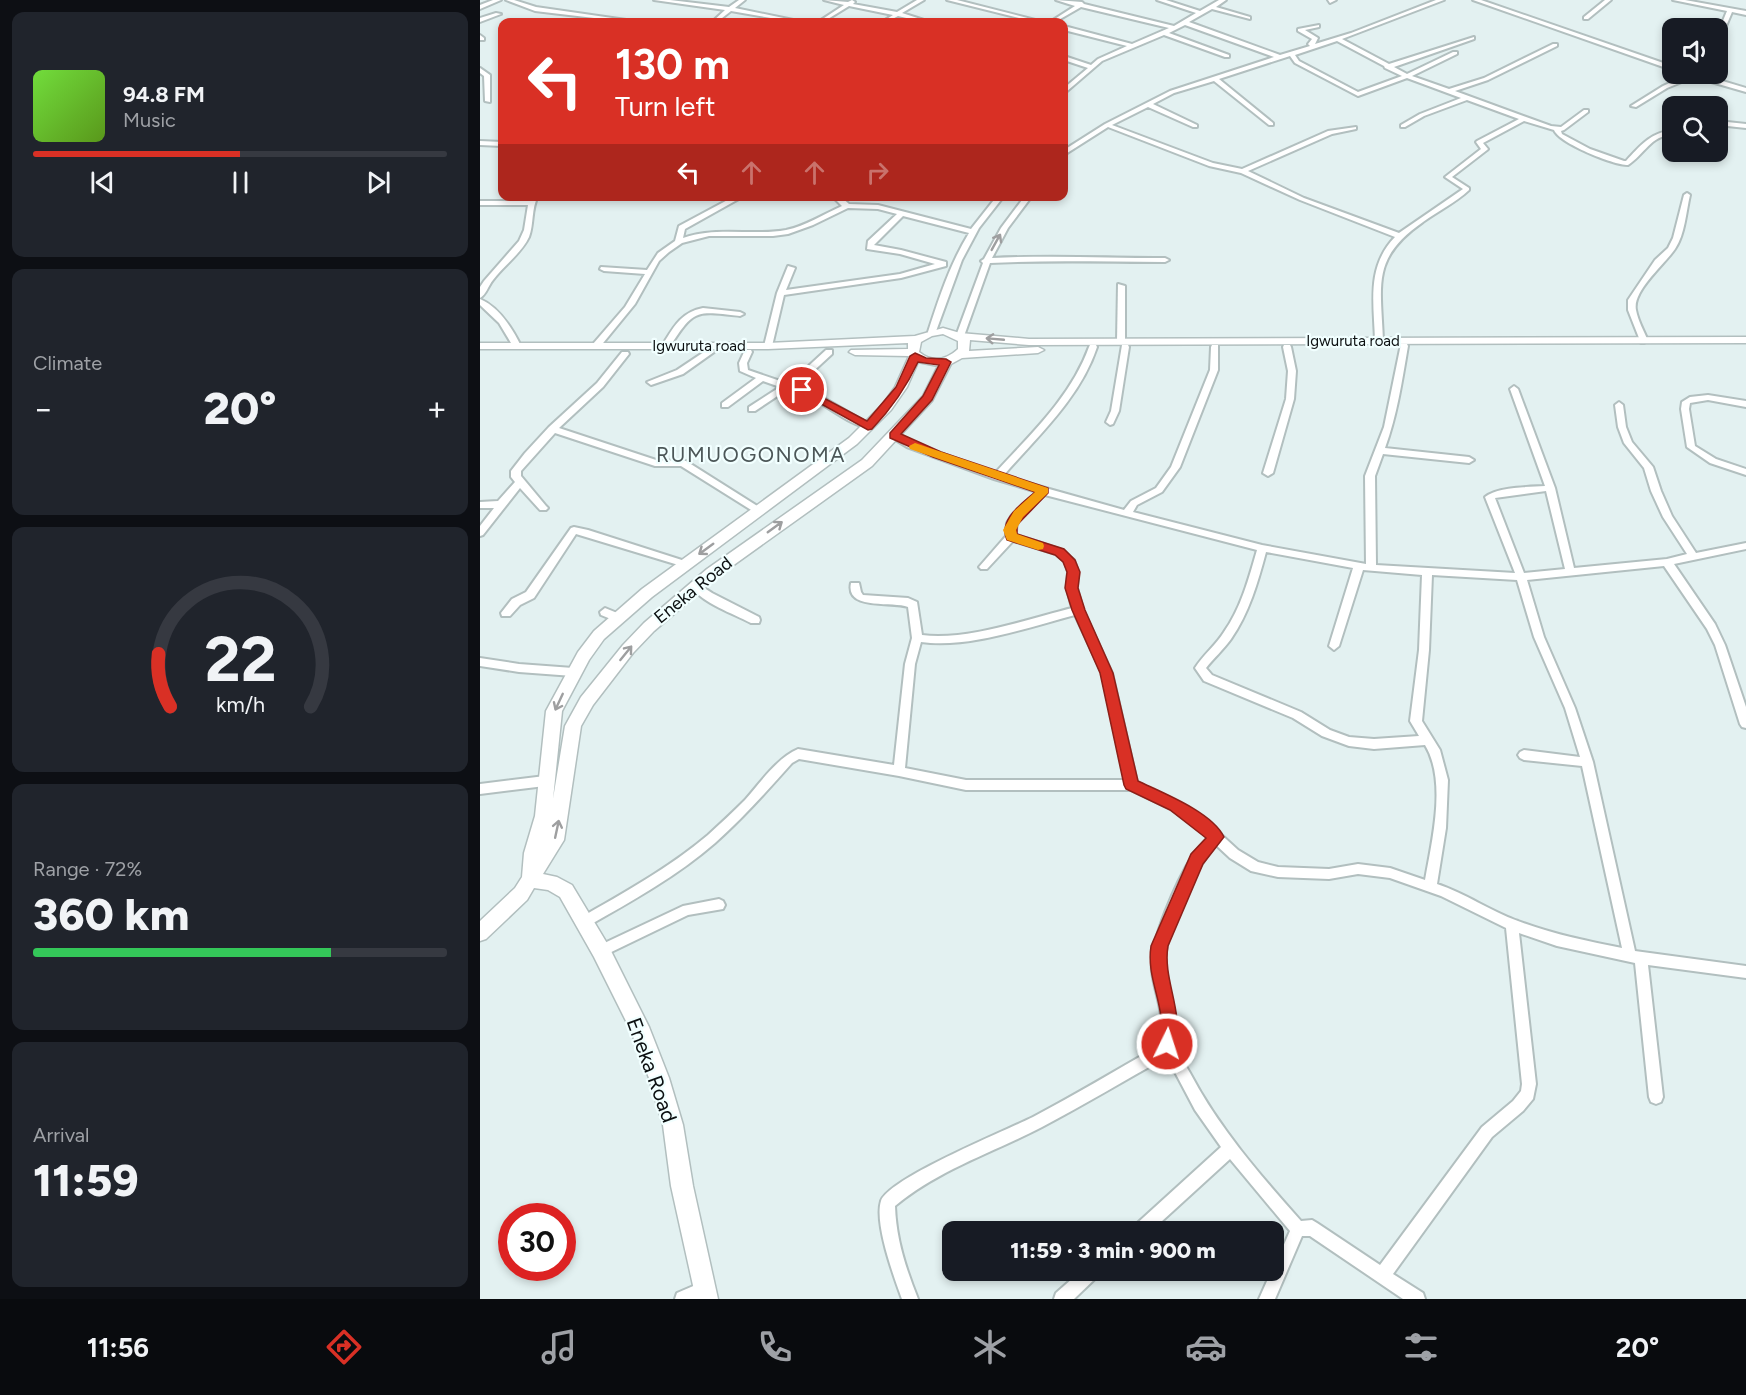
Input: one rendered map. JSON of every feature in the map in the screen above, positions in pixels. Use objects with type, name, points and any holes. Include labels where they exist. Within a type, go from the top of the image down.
[{"type":"main road","points":[[944,331],[960,336],[966,345],[960,355],[946,362],[924,361],[914,354],[912,348],[917,339],[932,332],[944,331]]},
{"type":"main road","name":"Igwuruta road","points":[[960,336],[1029,342],[1215,347],[1746,346]]},
{"type":"main road","name":"Igwuruta road","points":[[480,346],[768,346],[917,339]]},
{"type":"main road","name":"Igwuruta road","points":[[960,355],[1123,344],[1746,340]]},
{"type":"main road","name":"Igwuruta road","points":[[480,354],[829,352],[914,354]]},
{"type":"main road","name":"Eneka Road","points":[[530,880],[532,853],[543,816],[554,711],[573,672],[612,615],[839,454],[887,407],[901,387],[914,354]]},
{"type":"main road","name":"Eneka Road","points":[[530,880],[555,840],[573,726],[587,701],[649,627],[694,586],[867,463],[928,398],[946,362]]},
{"type":"main road","points":[[480,933],[502,915],[530,880]]},
{"type":"main road","name":"Eneka Road","points":[[530,880],[551,883],[566,891],[601,951],[639,1027],[659,1078],[673,1125],[682,1186],[706,1294]]},
{"type":"street","points":[[480,7],[498,0]]},
{"type":"street","points":[[509,0],[535,9],[606,18]]},
{"type":"street","points":[[519,5],[530,0]]},
{"type":"street","points":[[657,0],[731,9],[779,18]]},
{"type":"street","points":[[719,18],[742,0]]},
{"type":"street","points":[[827,0],[852,2],[912,18]]},
{"type":"street","points":[[891,18],[921,0]]},
{"type":"street","points":[[950,0],[1024,18]]},
{"type":"street","points":[[1059,0],[1175,28]]},
{"type":"street","points":[[1059,18],[1087,0]]},
{"type":"street","points":[[1160,0],[1201,13]]},
{"type":"street","points":[[1068,86],[1100,60],[1165,33],[1223,0]]},
{"type":"street","points":[[1068,150],[1107,125],[1172,92],[1337,39],[1441,0]]},
{"type":"street","points":[[1476,0],[1662,65]]},
{"type":"street","points":[[1586,18],[1608,0]]},
{"type":"street","points":[[1678,0],[1746,13]]},
{"type":"street","points":[[830,18],[852,2]]},
{"type":"street","points":[[1211,7],[1248,18]]},
{"type":"street","points":[[1727,18],[1730,10]]},
{"type":"street","points":[[480,20],[498,14]]},
{"type":"street","points":[[1186,22],[1279,57]]},
{"type":"street","points":[[1313,46],[1311,44],[1315,38],[1300,30],[1317,26]]},
{"type":"street","points":[[1068,29],[1134,46]]},
{"type":"street","points":[[1165,33],[1227,56]]},
{"type":"street","points":[[1387,67],[1472,38]]},
{"type":"street","points":[[1337,39],[1407,76],[1557,130],[1559,135],[1588,150],[1623,163],[1628,163],[1662,133]]},
{"type":"street","points":[[1209,49],[1231,40]]},
{"type":"street","points":[[1448,91],[1486,80],[1555,45]]},
{"type":"street","points":[[1291,53],[1298,62],[1358,94],[1407,76],[1455,53]]},
{"type":"street","points":[[1068,59],[1092,67]]},
{"type":"street","points":[[480,70],[487,75],[488,101]]},
{"type":"street","points":[[1214,78],[1271,124]]},
{"type":"street","points":[[1634,106],[1671,84]]},
{"type":"street","points":[[1726,84],[1746,90]]},
{"type":"street","points":[[1403,126],[1422,115],[1466,98]]},
{"type":"street","points":[[1147,104],[1195,126]]},
{"type":"street","points":[[1557,130],[1586,111]]},
{"type":"street","points":[[1379,341],[1378,270],[1384,252],[1399,236],[1465,192],[1467,189],[1448,177],[1485,149],[1479,142],[1522,119]]},
{"type":"street","points":[[1728,124],[1746,126]]},
{"type":"street","points":[[1107,125],[1211,165],[1243,171],[1302,199],[1399,236]]},
{"type":"street","points":[[1243,171],[1330,132],[1354,128]]},
{"type":"street","points":[[480,154],[484,143]]},
{"type":"street","points":[[1644,341],[1632,310],[1632,300],[1658,262],[1671,249],[1677,237],[1687,195]]},
{"type":"street","points":[[480,203],[515,201]]},
{"type":"street","points":[[517,346],[508,327],[480,299],[496,272],[524,240],[530,224],[533,201]]},
{"type":"street","points":[[678,242],[682,228],[732,201]]},
{"type":"street","points":[[841,201],[847,206]]},
{"type":"street","points":[[932,332],[954,265],[973,232],[998,201]]},
{"type":"street","points":[[960,336],[986,261],[998,237],[1025,201]]},
{"type":"street","points":[[596,346],[639,294],[648,272],[667,249],[678,242],[726,233],[787,232],[817,221],[847,206],[863,205],[973,232]]},
{"type":"street","points":[[902,213],[871,243],[870,247],[954,265]]},
{"type":"street","points":[[986,261],[1038,258],[1165,260]]},
{"type":"street","points":[[781,293],[901,276],[943,264]]},
{"type":"street","points":[[768,346],[781,293],[791,268]]},
{"type":"street","points":[[604,269],[648,272]]},
{"type":"street","points":[[1110,422],[1115,411],[1123,344],[1121,286]]},
{"type":"street","points":[[666,346],[681,320],[695,311],[740,314]]},
{"type":"street","points":[[1371,568],[1370,476],[1372,466],[1381,451],[1396,394],[1404,346]]},
{"type":"street","points":[[997,477],[1075,385],[1090,363],[1093,347]]},
{"type":"street","points":[[1127,513],[1134,503],[1159,490],[1175,467],[1214,370],[1215,347]]},
{"type":"street","points":[[1268,473],[1290,399],[1292,371],[1287,347]]},
{"type":"street","points":[[651,382],[680,372],[710,352]]},
{"type":"street","points":[[748,352],[742,369],[814,396],[868,426]]},
{"type":"street","points":[[753,408],[804,375],[829,352]]},
{"type":"street","points":[[543,508],[516,477],[516,471],[538,442],[586,397],[625,354]]},
{"type":"street","points":[[725,405],[763,377]]},
{"type":"street","points":[[1514,389],[1550,488],[1570,571]]},
{"type":"street","points":[[1746,404],[1702,397],[1686,402],[1685,409],[1691,447],[1713,461],[1746,472]]},
{"type":"street","points":[[1619,405],[1622,427],[1628,443],[1648,467],[1668,517],[1694,557]]},
{"type":"street","points":[[552,429],[655,463],[683,463],[759,511]]},
{"type":"street","points":[[894,435],[910,444],[997,477],[1044,491],[1262,548],[1371,568],[1521,577],[1667,562],[1746,546]]},
{"type":"street","points":[[1381,451],[1469,460]]},
{"type":"street","points":[[480,533],[520,482]]},
{"type":"street","points":[[1550,488],[1497,494],[1490,497],[1521,577],[1539,637],[1570,708],[1587,762],[1636,956],[1656,1097]]},
{"type":"street","points":[[984,567],[1011,537],[1011,525],[1018,514],[1044,491]]},
{"type":"street","points":[[480,505],[501,504]]},
{"type":"street","points":[[506,613],[516,602],[530,595],[574,530],[685,564]]},
{"type":"street","points":[[1011,537],[1059,552],[1069,560],[1073,572],[1072,588],[1078,610],[1107,673],[1132,785]]},
{"type":"street","points":[[1262,548],[1250,593],[1240,614],[1222,644],[1200,668],[1201,672],[1208,678],[1297,715],[1326,733],[1349,741],[1374,744],[1426,740]]},
{"type":"street","points":[[1667,562],[1712,627],[1746,724]]},
{"type":"street","points":[[1334,646],[1359,566]]},
{"type":"street","points":[[1427,572],[1424,650],[1416,721],[1434,750],[1442,780],[1440,828],[1430,886]]},
{"type":"street","points":[[694,586],[708,596],[755,620]]},
{"type":"street","points":[[855,586],[856,594],[861,598],[908,602],[913,605],[917,638],[910,664],[898,771]]},
{"type":"street","points":[[917,638],[934,641],[955,639],[1078,610]]},
{"type":"street","points":[[480,662],[573,672]]},
{"type":"street","points":[[584,922],[656,880],[710,840],[746,806],[788,760],[798,754],[966,785],[1132,785],[1175,806],[1199,822],[1234,854],[1255,867],[1278,873],[1329,874],[1358,869],[1390,873],[1430,886],[1512,925],[1557,940],[1636,956],[1746,972]]},
{"type":"street","points":[[1524,755],[1587,762]]},
{"type":"street","points":[[480,789],[545,781]]},
{"type":"street","points":[[910,1299],[894,1259],[887,1216],[888,1203],[895,1196],[929,1175],[1038,1121],[1161,1052],[1167,1044],[1169,1017],[1159,975],[1157,959],[1159,946],[1197,859],[1216,837]]},
{"type":"street","points":[[601,951],[687,910],[719,905]]},
{"type":"street","points":[[1382,1276],[1487,1132],[1518,1106],[1528,1094],[1529,1084],[1512,925]]},
{"type":"street","points":[[1167,1044],[1200,1105],[1259,1185],[1298,1229]]},
{"type":"street","points":[[1150,1221],[1231,1148]]},
{"type":"street","points":[[1298,1229],[1312,1228],[1417,1299]]},
{"type":"street","points":[[1267,1299],[1298,1229]]},
{"type":"street","points":[[1062,1299],[1082,1281]]},
{"type":"street","points":[[683,1299],[706,1294]]},
{"type":"slow traffic","points":[[915,446],[997,477],[1044,491],[1018,514],[1009,530],[1011,537],[1038,546]]},
{"type":"district","name":"RUMUOGONOMA","points":[[751,454]]},
{"type":"route","points":[[802,390],[868,426],[887,407],[901,387],[915,356],[933,363],[946,362],[928,398],[894,435],[937,455],[1044,491],[1018,514],[1009,530],[1011,537],[1059,552],[1069,560],[1073,572],[1072,588],[1078,610],[1107,673],[1132,785],[1175,806],[1216,837],[1197,859],[1159,946],[1157,959],[1159,975],[1169,1017],[1167,1044]]}]
